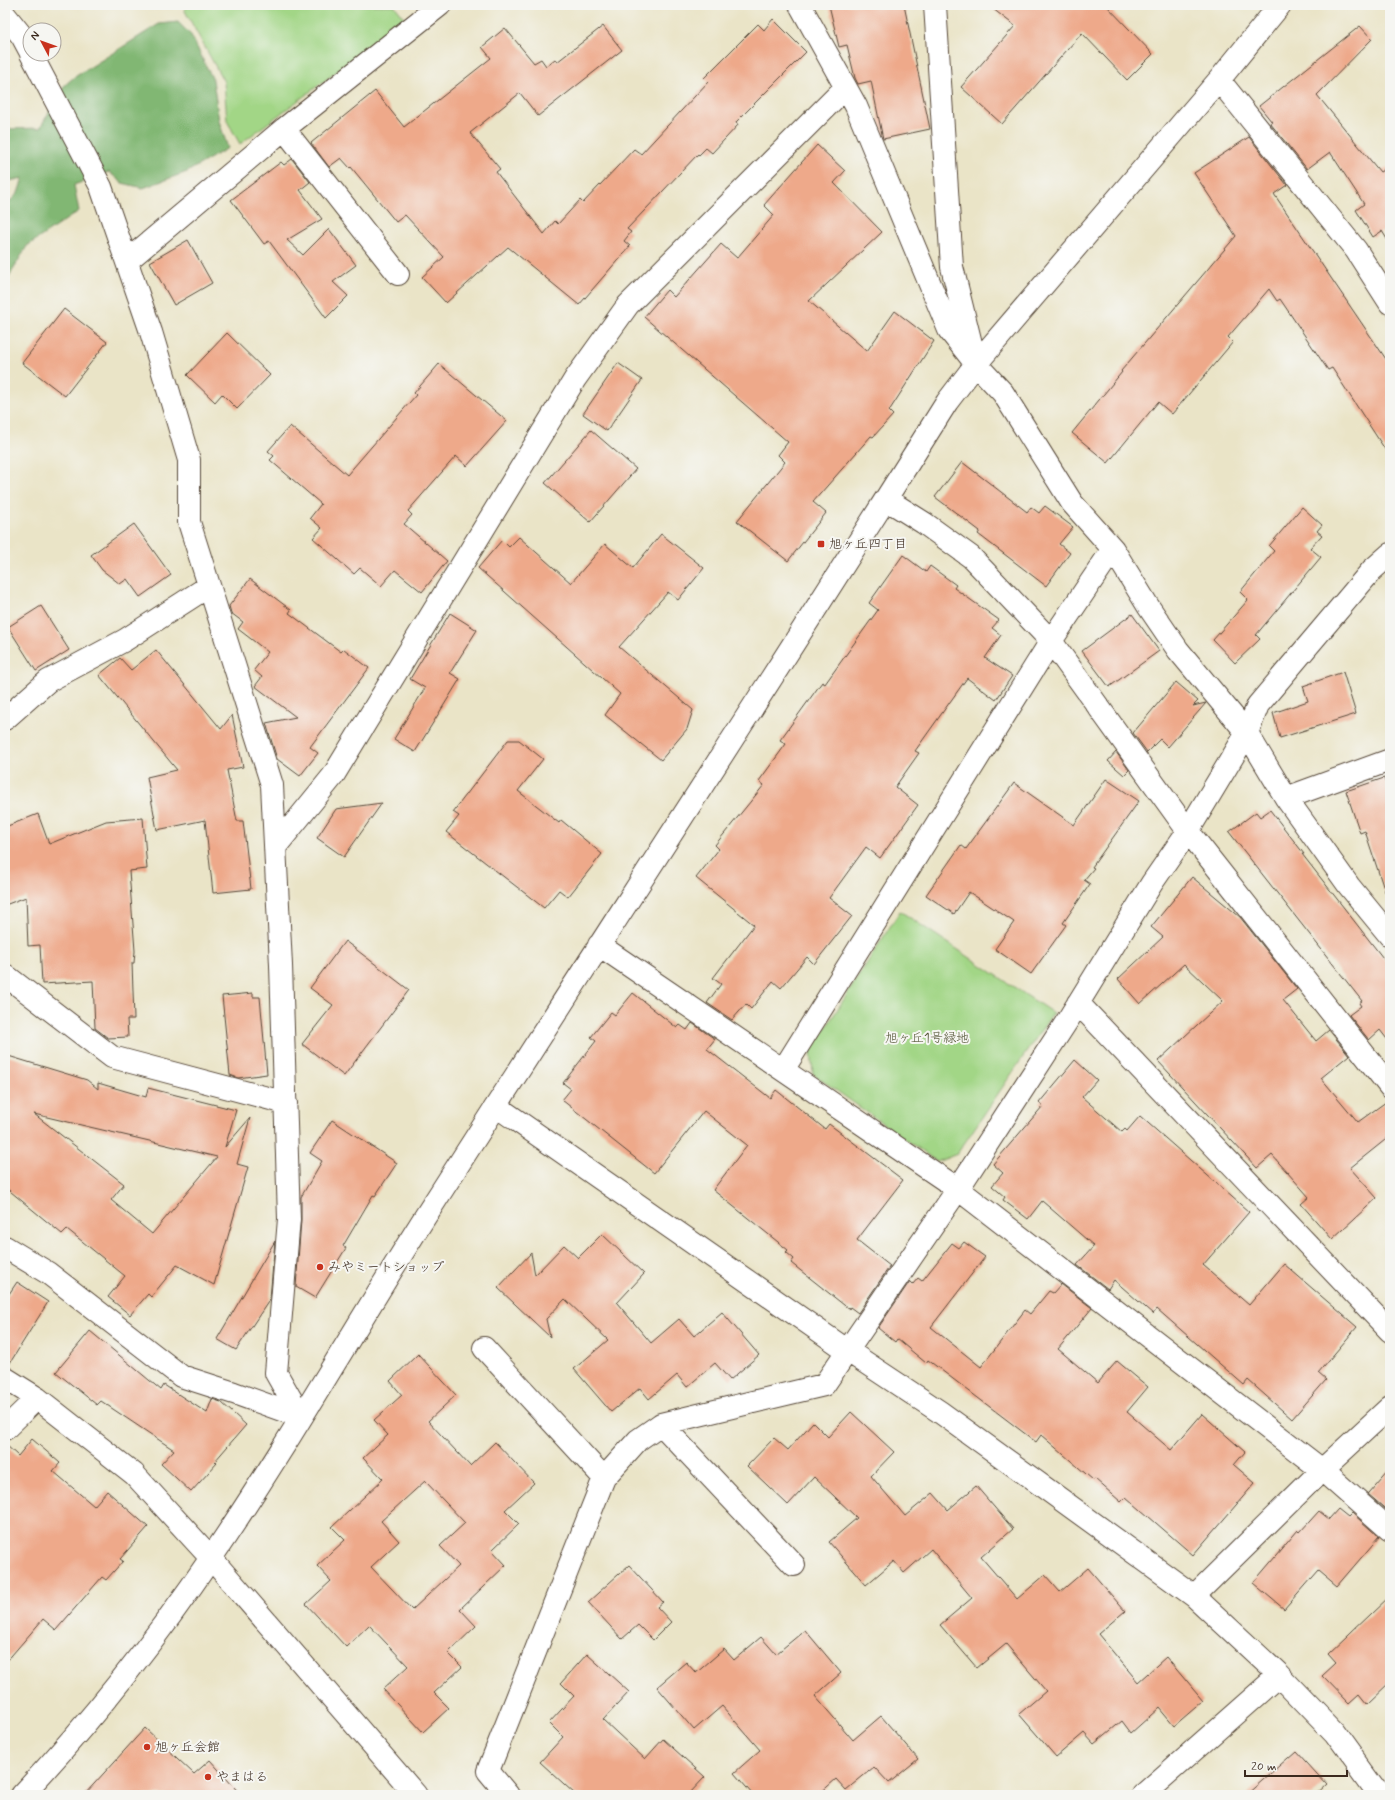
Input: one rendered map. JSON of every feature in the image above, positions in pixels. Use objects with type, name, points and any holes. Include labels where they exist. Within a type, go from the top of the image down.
[{"type":"street","points":[[127,261],[284,129],[440,5]]},
{"type":"street","points":[[800,5],[856,106],[949,330],[976,364],[1003,393],[1072,503],[1113,549],[1148,606],[1178,650],[1247,733],[1286,798],[1349,886],[1390,936]]},
{"type":"street","points":[[935,5],[952,267],[976,364]]},
{"type":"street","points":[[22,1795],[58,1756],[111,1693],[211,1558],[301,1418],[392,1269],[947,402],[976,364],[1219,80],[1280,5]]},
{"type":"street","points":[[5,15],[22,36]]},
{"type":"street","points":[[35,62],[101,187],[151,332],[190,460],[190,522],[272,785],[276,846],[289,1219],[276,1373],[301,1418]]},
{"type":"street","points":[[1219,80],[1356,250],[1390,302]]},
{"type":"street","points":[[276,846],[333,776],[575,379],[628,305],[845,88]]},
{"type":"street","points":[[284,129],[398,274]]},
{"type":"street","points":[[886,499],[924,523],[972,557],[1051,641],[1188,831],[1390,1087]]},
{"type":"street","points":[[783,1070],[1051,641],[1113,549]]},
{"type":"street","points":[[508,1795],[488,1771],[604,1478],[638,1440],[661,1424],[824,1385],[958,1189],[1078,1003],[1152,883],[1188,831],[1247,733],[1258,705],[1372,570],[1390,554]]},
{"type":"street","points":[[5,719],[48,681],[125,640],[210,586]]},
{"type":"street","points":[[1286,798],[1390,760]]},
{"type":"street","points":[[599,945],[958,1189],[1322,1470],[1390,1530]]},
{"type":"street","points":[[5,975],[112,1057],[286,1103]]},
{"type":"street","points":[[1078,1003],[1390,1331]]},
{"type":"street","points":[[496,1106],[848,1351],[978,1439],[1194,1596],[1279,1675],[1335,1733],[1380,1795]]},
{"type":"street","points":[[5,1247],[48,1273],[181,1376],[234,1393],[301,1418]]},
{"type":"street","points":[[484,1348],[604,1478]]},
{"type":"street","points":[[5,1378],[37,1398],[134,1474],[211,1558],[416,1795]]},
{"type":"street","points":[[5,1429],[37,1398]]},
{"type":"street","points":[[1194,1596],[1322,1470],[1390,1407]]},
{"type":"street","points":[[661,1424],[794,1565]]},
{"type":"street","points":[[1143,1795],[1279,1675]]},
{"type":"green space","points":[[185,5],[394,5],[406,20],[240,144],[227,121],[224,82],[185,11]]},
{"type":"green space","points":[[178,22],[191,35],[213,80],[219,121],[228,148],[187,172],[143,188],[122,183],[109,172],[74,185],[79,211],[27,246],[5,283],[5,206],[18,193],[23,178],[5,182],[5,129],[40,128],[64,86],[73,78],[159,24]]},
{"type":"green space","name":"旭ヶ丘1号緑地","points":[[900,911],[1053,1013],[957,1154],[937,1162],[813,1074],[811,1051]]},
{"type":"building","points":[[829,5],[904,5],[930,129],[883,139],[871,81],[858,84],[855,78],[847,45],[839,47]]},
{"type":"building","points":[[988,5],[1106,5],[1153,54],[1127,80],[1082,33],[1002,124],[961,87],[1015,26]]},
{"type":"building","points":[[773,19],[806,52],[736,122],[738,125],[712,153],[706,148],[699,155],[698,154],[627,229],[631,232],[624,241],[630,246],[579,305],[508,247],[446,303],[422,277],[444,257],[405,215],[396,222],[351,167],[350,168],[341,158],[329,167],[311,143],[375,91],[404,127],[491,58],[482,47],[505,28],[534,63],[541,59],[546,66],[555,59],[557,62],[603,26],[622,50],[538,116],[520,93],[470,133],[500,169],[496,172],[544,234],[555,221],[558,224],[580,200],[583,203],[634,149],[641,154],[708,82],[704,78],[758,24],[764,30]]},
{"type":"building","points":[[1360,26],[1372,39],[1317,95],[1380,172],[1390,166],[1390,244],[1382,231],[1373,237],[1356,210],[1364,204],[1330,152],[1307,169],[1270,123],[1272,122],[1259,106]]},
{"type":"building","points":[[1249,137],[1287,185],[1274,194],[1390,365],[1390,457],[1332,368],[1328,370],[1280,299],[1277,301],[1269,289],[1228,337],[1233,342],[1172,414],[1158,402],[1108,463],[1072,433],[1122,372],[1121,371],[1236,236],[1194,173]]},
{"type":"building","points":[[817,145],[845,171],[834,183],[882,232],[809,301],[867,351],[895,311],[934,341],[889,411],[893,415],[873,437],[871,436],[813,502],[826,513],[788,561],[737,521],[785,462],[778,455],[788,442],[644,317],[667,290],[674,297],[721,244],[737,258],[774,215],[764,205]]},
{"type":"building","points":[[292,159],[310,182],[300,190],[322,219],[287,240],[303,255],[329,229],[356,265],[333,282],[348,296],[326,318],[269,241],[264,244],[231,200],[281,162],[284,165]]},
{"type":"building","points":[[188,240],[212,283],[174,305],[150,262]]},
{"type":"building","points":[[64,309],[107,342],[65,396],[22,363]]},
{"type":"building","points":[[227,333],[270,375],[237,409],[222,394],[215,402],[187,375]]},
{"type":"building","points":[[618,363],[642,380],[607,431],[583,414]]},
{"type":"building","points":[[439,364],[507,421],[467,466],[456,456],[408,511],[412,515],[404,524],[447,561],[422,592],[395,570],[381,586],[360,568],[354,574],[313,538],[322,528],[310,518],[321,504],[270,460],[274,456],[268,451],[290,426],[347,475],[416,395],[414,393]]},
{"type":"building","points":[[591,430],[636,469],[590,522],[545,483]]},
{"type":"building","points":[[962,462],[1027,512],[1031,507],[1039,513],[1045,506],[1073,527],[1059,544],[1070,553],[1046,586],[978,534],[980,531],[935,497]]},
{"type":"building","points":[[1302,507],[1322,525],[1317,531],[1322,535],[1310,548],[1321,557],[1256,635],[1260,639],[1235,663],[1213,640],[1248,600],[1240,592],[1274,551],[1269,546]]},
{"type":"building","points":[[134,524],[171,575],[140,597],[127,579],[120,584],[102,570],[91,555]]},
{"type":"building","points":[[661,534],[704,568],[678,600],[668,592],[619,647],[693,710],[687,729],[661,760],[605,715],[620,694],[478,568],[502,540],[509,547],[519,537],[571,583],[605,544],[633,568]]},
{"type":"building","points":[[903,555],[926,572],[930,566],[956,585],[954,588],[999,620],[992,628],[1001,635],[985,658],[1012,676],[996,700],[967,678],[915,751],[919,753],[895,787],[918,805],[880,858],[866,847],[829,898],[852,916],[814,964],[807,957],[781,988],[773,981],[751,1009],[746,1004],[732,1020],[707,1003],[721,984],[713,978],[754,925],[696,878],[719,849],[715,845],[764,785],[759,781],[786,744],[780,740],[822,682],[825,684],[878,610],[869,603]]},
{"type":"building","points":[[250,579],[291,610],[289,613],[341,652],[344,649],[369,668],[310,747],[318,753],[300,776],[277,759],[266,723],[296,717],[255,686],[262,677],[254,670],[268,652],[238,629],[243,622],[231,613],[229,606]]},
{"type":"building","points":[[41,606],[69,650],[36,671],[8,627]]},
{"type":"building","points":[[450,613],[477,630],[450,673],[460,679],[415,752],[394,739],[425,688],[410,679]]},
{"type":"building","points":[[1132,614],[1159,651],[1109,687],[1082,651]]},
{"type":"building","points":[[156,650],[221,729],[232,715],[243,767],[227,770],[237,821],[243,821],[251,889],[213,893],[205,820],[157,830],[147,777],[177,770],[99,675],[120,658],[131,670]]},
{"type":"building","points":[[1343,672],[1356,714],[1280,738],[1273,713],[1308,701],[1303,686]]},
{"type":"building","points":[[1176,682],[1198,701],[1193,706],[1206,703],[1168,747],[1160,739],[1147,752],[1133,733]]},
{"type":"building","points":[[508,740],[519,740],[543,759],[518,791],[559,823],[561,820],[602,854],[568,897],[559,890],[544,908],[446,832],[459,816],[453,812]]},
{"type":"building","points":[[1116,752],[1129,770],[1124,775],[1108,761]]},
{"type":"building","points":[[1384,778],[1390,796],[1390,891],[1385,892],[1365,831],[1360,833],[1346,791]]},
{"type":"building","points":[[1106,779],[1139,801],[1092,867],[1094,868],[1084,880],[1090,884],[1063,923],[1066,925],[1031,974],[995,949],[1014,922],[969,892],[954,914],[926,895],[961,845],[966,849],[1014,783],[1074,825]]},
{"type":"building","points":[[382,803],[344,857],[317,838],[336,809]]},
{"type":"building","points":[[1270,810],[1304,854],[1302,854],[1390,967],[1390,1043],[1380,1030],[1369,1040],[1349,1015],[1361,1006],[1359,1003],[1362,1001],[1229,832],[1256,812],[1260,817]]},
{"type":"building","points":[[38,814],[49,844],[106,821],[143,818],[147,869],[129,871],[135,951],[134,963],[132,963],[134,1019],[127,1019],[128,1037],[108,1038],[95,1028],[93,981],[42,984],[40,945],[28,946],[26,897],[5,905],[5,827]]},
{"type":"building","points":[[1192,877],[1240,917],[1297,989],[1283,1000],[1316,1041],[1329,1030],[1349,1055],[1321,1078],[1358,1122],[1390,1099],[1390,1136],[1350,1168],[1377,1198],[1332,1239],[1301,1204],[1309,1197],[1272,1155],[1257,1168],[1158,1061],[1223,1001],[1184,964],[1140,1004],[1118,979],[1163,937],[1151,927]]},
{"type":"building","points":[[345,941],[409,990],[344,1076],[302,1044],[333,1005],[310,988]]},
{"type":"building","points":[[253,993],[253,997],[260,997],[267,1074],[238,1078],[230,1075],[222,996]]},
{"type":"building","points":[[633,993],[677,1028],[680,1025],[687,1030],[692,1023],[715,1039],[707,1049],[770,1098],[776,1090],[825,1129],[829,1124],[903,1180],[857,1240],[890,1266],[858,1313],[850,1307],[849,1309],[791,1263],[794,1259],[786,1252],[788,1250],[713,1190],[747,1145],[704,1111],[654,1173],[562,1100],[571,1089],[563,1083],[596,1041],[591,1037],[611,1012],[615,1015]]},
{"type":"building","points":[[5,1055],[87,1080],[98,1089],[98,1083],[146,1097],[148,1088],[236,1110],[225,1147],[250,1118],[237,1164],[248,1167],[214,1285],[177,1265],[151,1297],[148,1294],[130,1315],[108,1297],[125,1276],[67,1229],[62,1234],[5,1187]],"holes":[[[34,1114],[217,1157],[152,1234],[111,1200],[124,1184]]]},
{"type":"building","points":[[1075,1060],[1097,1080],[1082,1097],[1122,1132],[1125,1129],[1127,1131],[1140,1116],[1249,1212],[1203,1265],[1249,1305],[1284,1264],[1357,1327],[1318,1373],[1326,1380],[1292,1419],[1248,1380],[1244,1385],[1157,1309],[1153,1314],[1114,1280],[1108,1289],[1077,1265],[1094,1246],[1042,1201],[1028,1219],[1003,1200],[1005,1197],[992,1186],[1003,1173],[993,1164],[1043,1106],[1039,1103]]},
{"type":"building","points":[[332,1120],[397,1163],[375,1196],[373,1195],[343,1246],[346,1248],[315,1298],[296,1287],[301,1220],[301,1197],[322,1161],[310,1153]]},
{"type":"building","points":[[602,1234],[644,1274],[617,1303],[651,1343],[679,1319],[694,1336],[722,1312],[759,1355],[730,1380],[715,1363],[687,1387],[677,1375],[649,1399],[640,1388],[611,1412],[574,1369],[608,1340],[565,1299],[546,1319],[550,1337],[498,1288],[531,1253],[535,1275],[564,1245],[578,1258]]},
{"type":"building","points":[[275,1241],[270,1299],[236,1350],[217,1339]]},
{"type":"building","points":[[964,1242],[985,1257],[931,1327],[981,1367],[1025,1310],[1030,1314],[1049,1291],[1053,1293],[1061,1284],[1092,1308],[1058,1349],[1098,1383],[1117,1361],[1148,1387],[1127,1412],[1171,1450],[1202,1414],[1245,1452],[1234,1465],[1255,1483],[1193,1555],[1126,1497],[1121,1502],[1041,1435],[1036,1442],[928,1360],[926,1363],[897,1339],[895,1342],[878,1328],[910,1281],[913,1284],[918,1278],[922,1281],[952,1243],[959,1248]]},
{"type":"building","points":[[17,1282],[48,1302],[8,1366],[5,1366],[5,1300]]},
{"type":"building","points":[[90,1331],[161,1390],[164,1385],[207,1413],[212,1399],[221,1402],[246,1425],[215,1461],[217,1463],[191,1492],[161,1464],[174,1450],[101,1401],[97,1405],[56,1372]]},
{"type":"building","points":[[418,1354],[456,1395],[428,1421],[470,1466],[495,1442],[534,1483],[505,1510],[519,1524],[492,1550],[506,1565],[460,1609],[476,1626],[448,1653],[462,1667],[434,1693],[449,1708],[423,1732],[383,1689],[408,1666],[369,1625],[346,1647],[306,1604],[331,1581],[317,1566],[345,1540],[332,1527],[383,1479],[363,1458],[388,1435],[374,1420],[402,1395],[390,1381]],"holes":[[[425,1481],[465,1523],[440,1546],[459,1566],[412,1610],[371,1567],[399,1541],[381,1521]]]},
{"type":"building","points":[[851,1412],[894,1452],[871,1476],[905,1516],[933,1493],[948,1510],[976,1486],[1013,1529],[981,1557],[1017,1599],[1045,1575],[1060,1592],[1088,1568],[1125,1611],[1098,1634],[1138,1682],[1166,1657],[1203,1701],[1174,1726],[1159,1708],[1131,1733],[1122,1721],[1094,1744],[1084,1733],[1056,1757],[1019,1714],[1046,1691],[1006,1644],[977,1668],[940,1625],[972,1598],[931,1549],[904,1573],[894,1561],[866,1585],[829,1542],[857,1518],[814,1477],[788,1505],[747,1466],[774,1438],[788,1450],[813,1422],[828,1437]]},
{"type":"building","points":[[32,1439],[60,1463],[53,1471],[94,1506],[107,1491],[148,1527],[120,1559],[123,1561],[106,1580],[102,1577],[56,1630],[43,1619],[5,1663],[5,1444],[18,1456]]},
{"type":"building","points":[[1390,1469],[1390,1513],[1368,1494]]},
{"type":"building","points":[[1338,1509],[1348,1517],[1352,1513],[1379,1537],[1337,1586],[1318,1570],[1284,1609],[1253,1583],[1298,1530],[1300,1532],[1319,1511],[1329,1519]]},
{"type":"building","points":[[629,1565],[663,1602],[657,1607],[671,1622],[653,1640],[638,1625],[622,1639],[588,1602]]},
{"type":"building","points":[[1390,1595],[1390,1681],[1366,1704],[1358,1694],[1348,1703],[1322,1676],[1336,1663],[1328,1654]]},
{"type":"building","points":[[805,1630],[841,1673],[815,1696],[853,1740],[881,1716],[918,1759],[889,1783],[874,1767],[846,1790],[836,1779],[818,1795],[753,1795],[734,1773],[760,1750],[722,1706],[694,1730],[657,1687],[686,1662],[696,1673],[724,1649],[734,1660],[761,1637],[776,1654]]},
{"type":"building","points":[[587,1654],[629,1692],[603,1720],[645,1759],[663,1739],[705,1777],[688,1795],[576,1795],[540,1762],[563,1737],[549,1723],[574,1696],[561,1683]]},
{"type":"building","name":"旭ヶ丘会館","points":[[145,1728],[194,1774],[210,1760],[241,1795],[84,1795]]},
{"type":"building","points":[[1296,1751],[1325,1783],[1312,1795],[1246,1795]]},
{"type":"place","name":"旭ヶ丘四丁目","points":[[821,544]]},
{"type":"place","name":"みやミートショップ","points":[[320,1267]]},
{"type":"place","name":"旭ヶ丘会館","points":[[147,1747]]},
{"type":"place","name":"やまはる","points":[[208,1777]]}]
